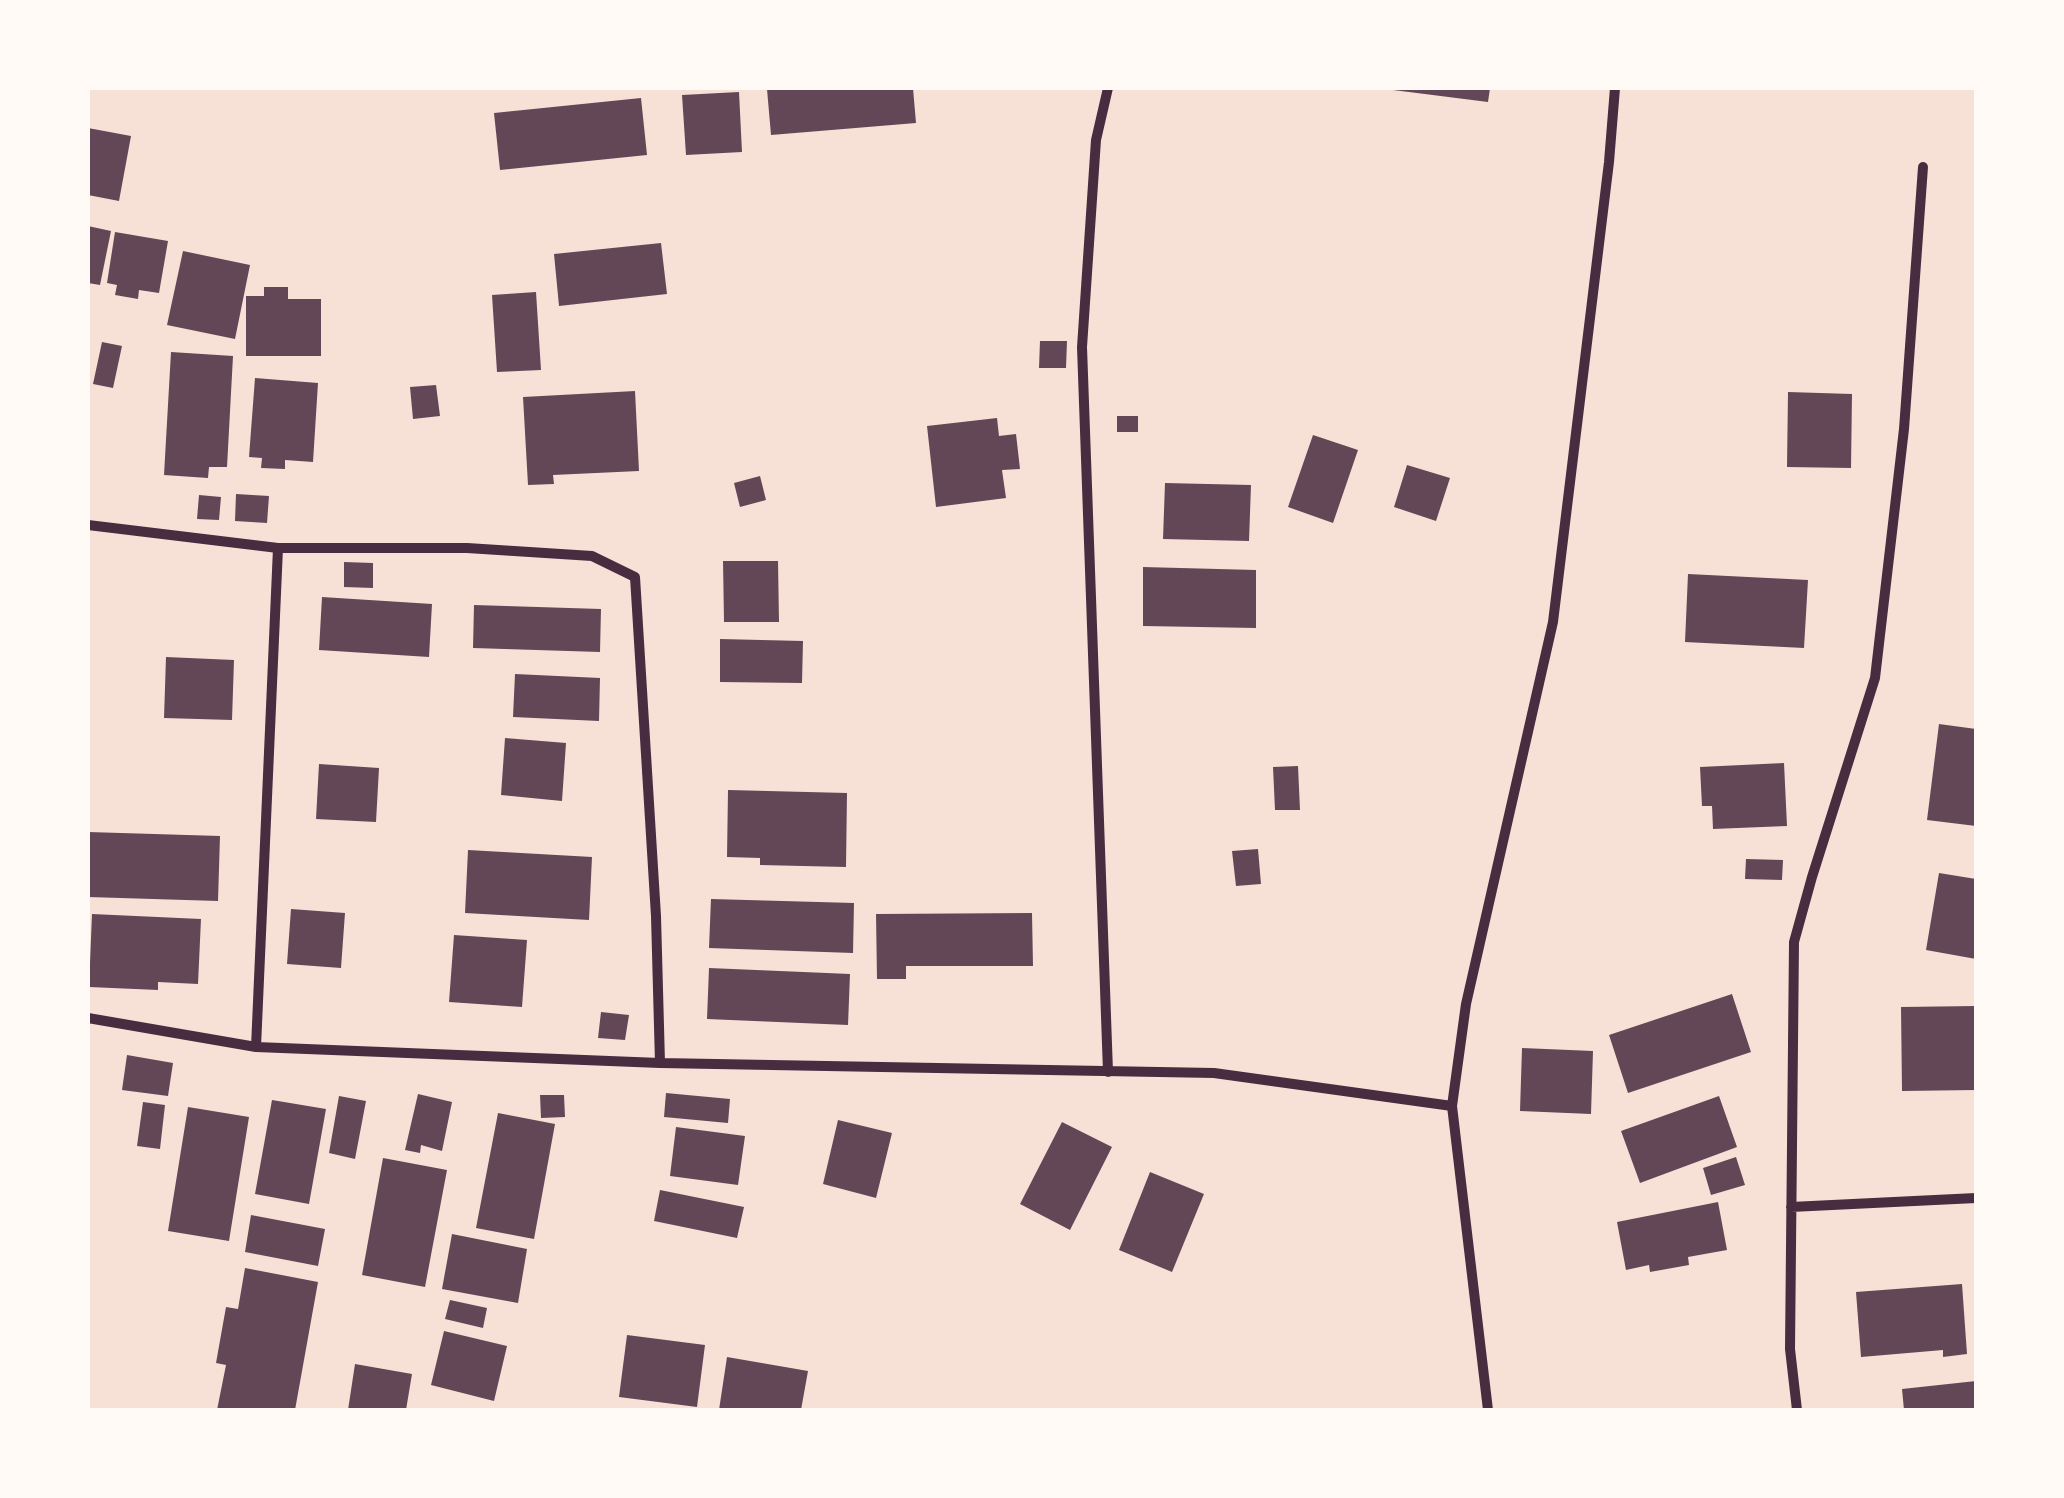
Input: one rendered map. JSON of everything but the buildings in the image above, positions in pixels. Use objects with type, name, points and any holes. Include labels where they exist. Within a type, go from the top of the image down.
[{"type":"street","points":[[1108,88],[1096,140],[1082,347],[1108,1072]]},
{"type":"street","points":[[1488,1410],[1452,1106],[1466,1004],[1554,622],[1610,162],[1615,88]]},
{"type":"street","points":[[1797,1410],[1790,1348],[1794,942],[1874,678],[1904,429],[1923,167]]},
{"type":"street","points":[[88,525],[278,548],[467,548],[592,556],[635,578],[656,916],[660,1063]]},
{"type":"street","points":[[256,1047],[278,548]]},
{"type":"street","points":[[88,1018],[256,1047],[660,1063],[1214,1074],[1452,1106]]},
{"type":"street","points":[[1791,1207],[1976,1198]]}]
